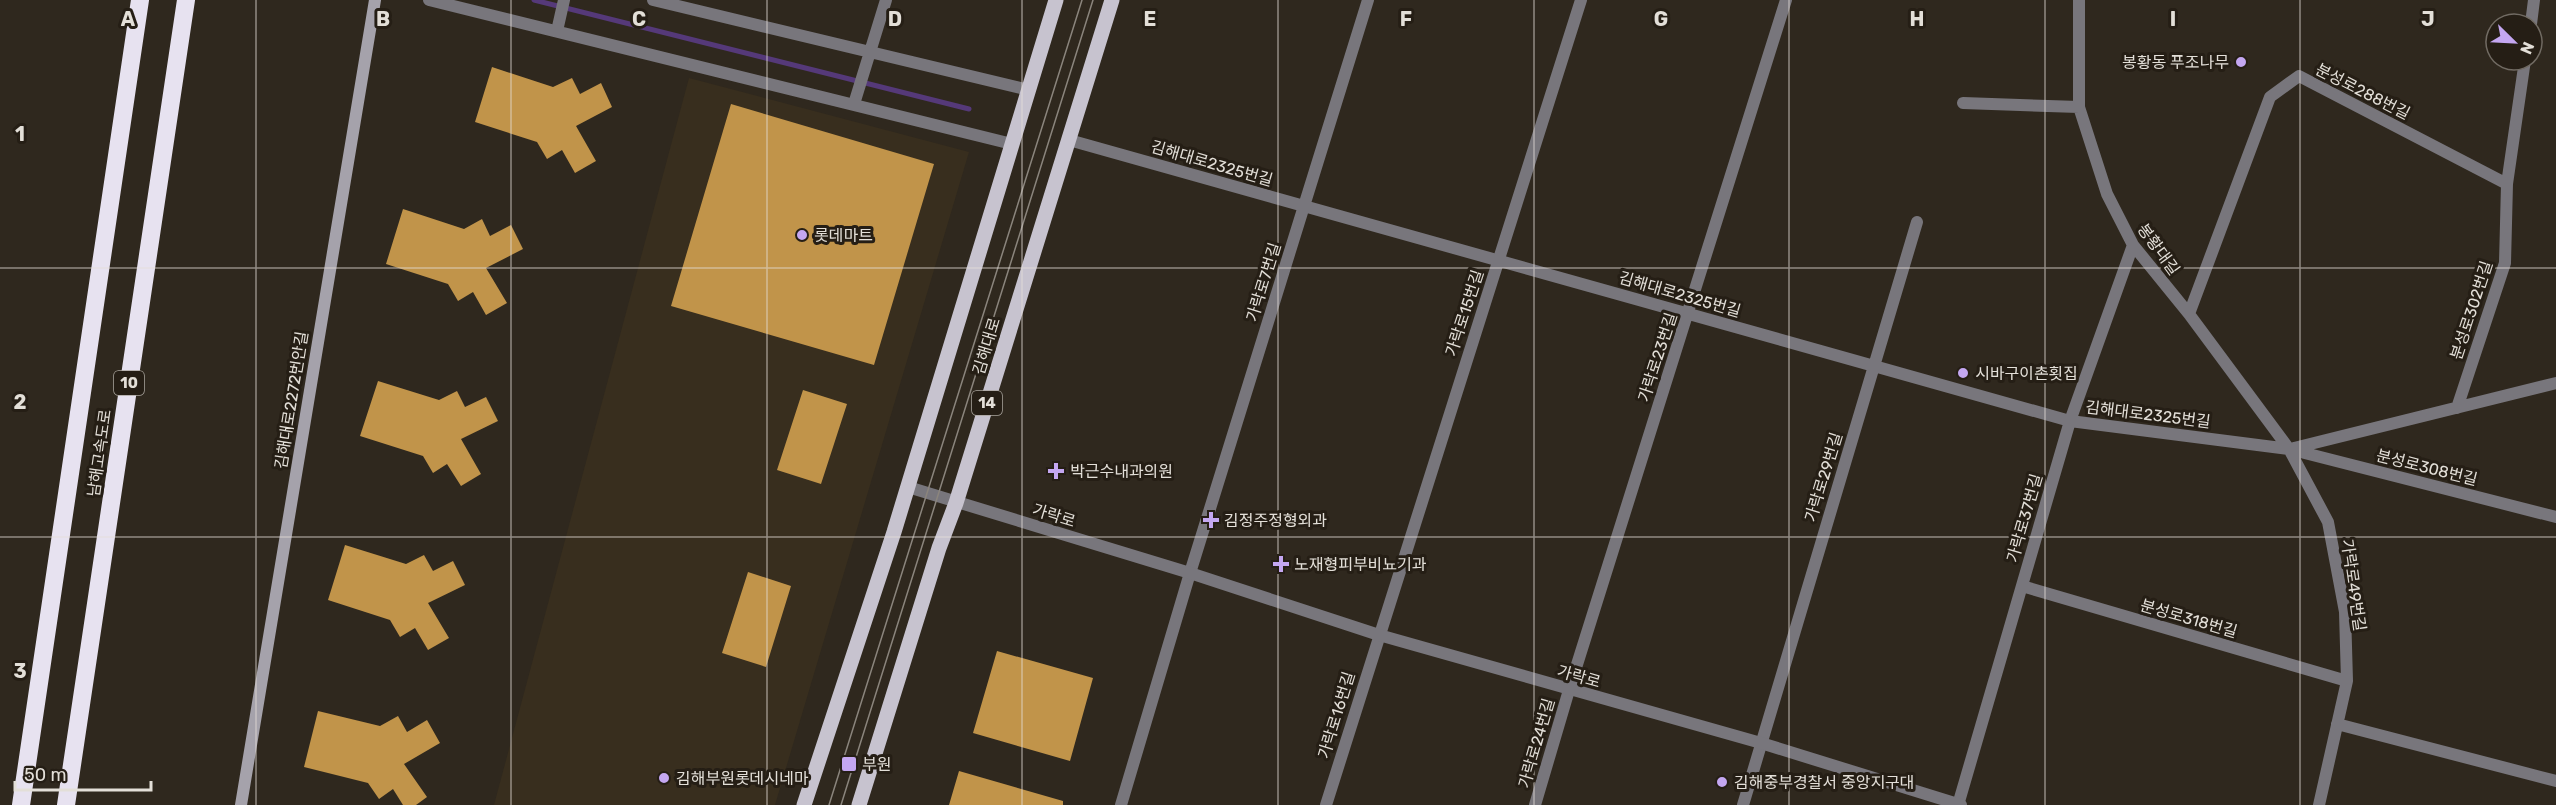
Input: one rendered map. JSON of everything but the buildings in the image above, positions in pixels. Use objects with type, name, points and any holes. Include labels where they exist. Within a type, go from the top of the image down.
[{"type":"highway","name":"남해고속도로","points":[[21,805],[140,0]]},
{"type":"highway","name":"남해고속도로","points":[[66,805],[186,0]]},
{"type":"main road","name":"김해대로2272번안길","points":[[241,805],[375,0]]},
{"type":"main road","name":"김해대로","points":[[804,805],[908,487],[1056,0]]},
{"type":"main road","name":"김해대로","points":[[859,805],[939,548],[957,503],[1112,0]]},
{"type":"street","points":[[429,0],[1012,144]]},
{"type":"street","points":[[557,31],[564,0]]},
{"type":"street","points":[[653,0],[1029,90]]},
{"type":"street","points":[[854,104],[886,0]]},
{"type":"street","name":"가락로7번길","points":[[1190,573],[1368,0]]},
{"type":"street","name":"가락로15번길","points":[[1379,635],[1581,0]]},
{"type":"street","name":"가락로23번길","points":[[1569,690],[1786,0]]},
{"type":"street","name":"봉황대길","points":[[2079,0],[2079,107],[2107,194],[2133,245],[2189,314],[2289,449]]},
{"type":"street","points":[[2507,184],[2523,72]]},
{"type":"street","name":"분성로288번길","points":[[2189,314],[2270,97],[2299,76],[2507,184]]},
{"type":"street","points":[[1963,103],[2079,107]]},
{"type":"street","name":"김해대로2325번길","points":[[1069,140],[2070,421],[2289,449]]},
{"type":"street","name":"분성로302번길","points":[[2457,408],[2505,263],[2507,184]]},
{"type":"street","name":"가락로29번길","points":[[1743,805],[1917,222]]},
{"type":"street","name":"가락로37번길","points":[[1959,805],[2070,421],[2133,245]]},
{"type":"street","points":[[2289,449],[2556,383]]},
{"type":"street","name":"분성로308번길","points":[[2289,449],[2556,517]]},
{"type":"street","name":"가락로49번길","points":[[2289,449],[2328,522],[2345,612],[2347,681],[2319,805]]},
{"type":"street","name":"가락로","points":[[908,487],[1190,573],[1379,635],[1761,742],[1959,805]]},
{"type":"street","points":[[1121,805],[1190,573]]},
{"type":"street","name":"분성로318번길","points":[[2022,586],[2347,681]]},
{"type":"street","name":"가락로16번길","points":[[1326,805],[1379,635]]},
{"type":"street","name":"가락로24번길","points":[[1535,805],[1569,690]]},
{"type":"street","points":[[2337,724],[2556,781]]},
{"type":"shaded area","points":[[689,78],[969,152],[775,805],[494,805]]},
{"type":"waterway","points":[[534,0],[969,109]]},
{"type":"tram line","points":[[829,805],[1082,0]]},
{"type":"tram line","points":[[841,805],[1093,0]]},
{"type":"place","name":"봉황동 푸조나무","points":[[2241,62]]},
{"type":"place","name":"롯데마트","points":[[802,235]]},
{"type":"place","name":"시바구이촌횟집","points":[[1963,373]]},
{"type":"place","name":"박근수내과의원","points":[[1056,471]]},
{"type":"place","name":"김정주정형외과","points":[[1211,520]]},
{"type":"place","name":"노재형피부비뇨기과","points":[[1281,564]]},
{"type":"place","name":"부원","points":[[849,764]]},
{"type":"place","name":"김해부원롯데시네마","points":[[664,778]]},
{"type":"place","name":"김해중부경찰서 중앙지구대","points":[[1722,782]]}]
